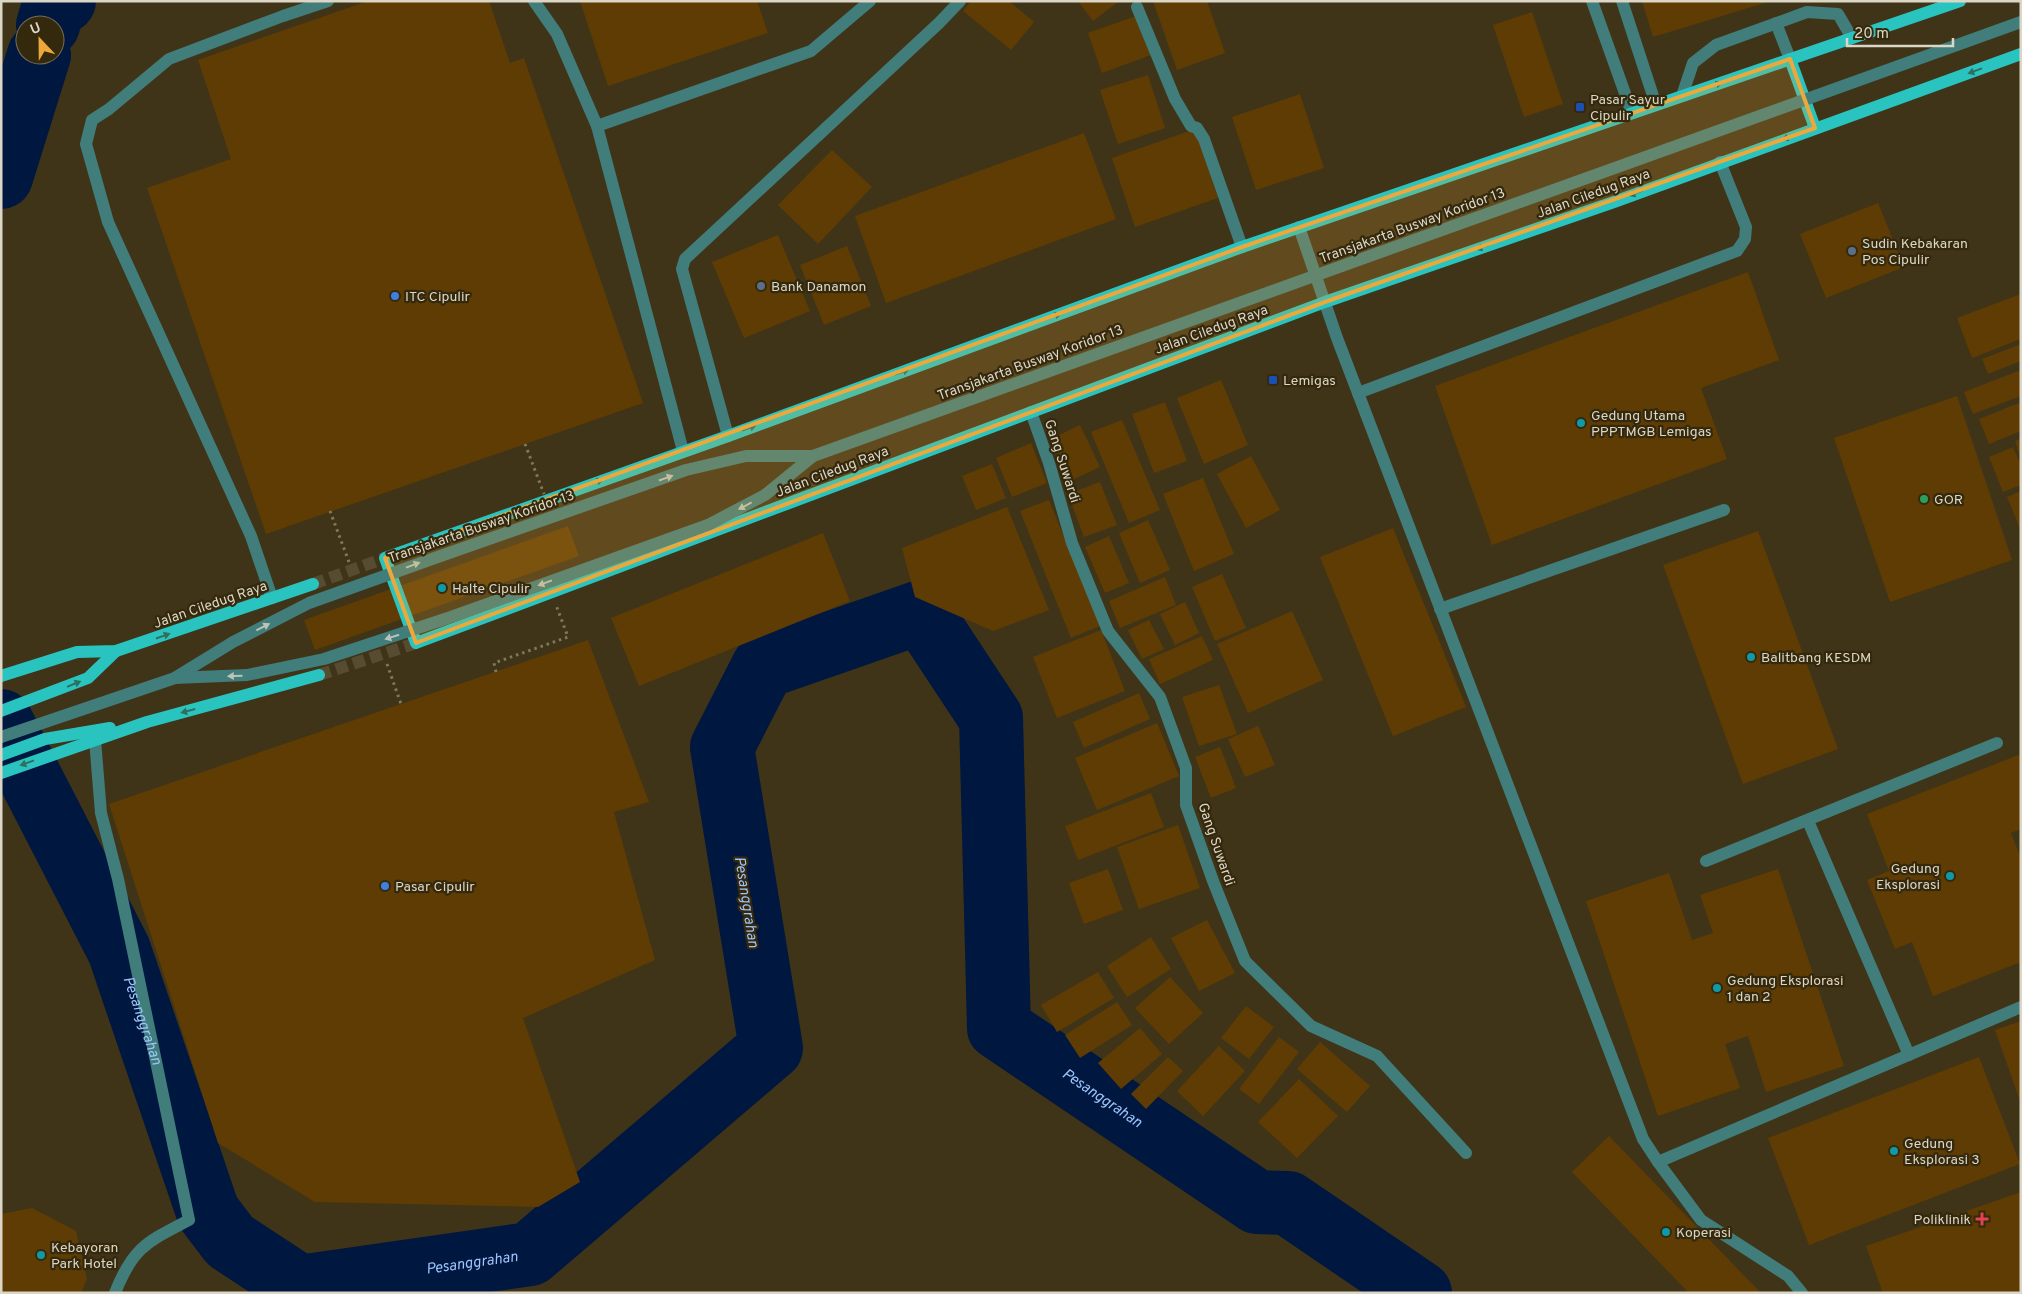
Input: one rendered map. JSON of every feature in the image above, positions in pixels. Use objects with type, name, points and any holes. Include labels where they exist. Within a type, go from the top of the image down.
[{"type":"main road","points":[[683,451],[1242,247],[1960,1]]},
{"type":"main road","name":"Jalan Ciledug Raya","points":[[683,451],[386,558],[416,642],[1325,302],[1614,202],[2021,54]]},
{"type":"main road","points":[[1790,59],[1815,128]]},
{"type":"main road","name":"Jalan Ciledug Raya","points":[[1,676],[77,652],[116,651],[313,584]]},
{"type":"main road","name":"Jalan Ciledug Raya","points":[[1,711],[88,678],[116,651]]},
{"type":"main road","points":[[1,773],[147,722],[319,675]]},
{"type":"main road","points":[[1,754],[45,739],[147,722]]},
{"type":"street","points":[[272,598],[251,536],[108,222],[86,144],[92,120],[110,109],[169,59],[328,1]]},
{"type":"street","points":[[534,1],[558,34],[596,126],[683,451]]},
{"type":"street","points":[[596,126],[811,50],[870,1]]},
{"type":"street","points":[[728,436],[682,269],[685,259],[939,23],[960,1]]},
{"type":"street","points":[[1592,1],[1632,113]]},
{"type":"street","points":[[1622,1],[1656,105]]},
{"type":"street","points":[[1137,7],[1175,99],[1191,126],[1197,128],[1204,139],[1242,247]]},
{"type":"street","points":[[1682,96],[1694,63],[1716,45],[1807,12],[1838,14],[1852,38]]},
{"type":"street","name":"Transjakarta Busway Koridor 13","points":[[175,678],[247,675],[324,660],[451,617],[708,525],[765,495],[813,456],[2021,22]]},
{"type":"street","points":[[1776,23],[1790,59]]},
{"type":"street","points":[[1358,393],[1736,251],[1745,239],[1746,227],[1720,162]]},
{"type":"street","points":[[1299,227],[1358,393],[1440,610],[1644,1139],[1658,1162],[1701,1220],[1788,1276],[1802,1293]]},
{"type":"street","name":"Gang Suwardi","points":[[1031,412],[1049,463],[1072,543],[1108,631],[1160,697],[1186,768],[1186,806],[1245,961],[1311,1026],[1377,1056],[1466,1153]]},
{"type":"street","name":"Transjakarta Busway Koridor 13","points":[[1,737],[175,678],[233,642],[309,603],[686,470],[746,456],[813,456]]},
{"type":"street","points":[[1440,610],[1724,510]]},
{"type":"street","points":[[94,740],[101,813],[127,922],[189,1220],[147,1242],[128,1262],[115,1293]]},
{"type":"street","points":[[1706,861],[1997,743]]},
{"type":"street","points":[[1808,821],[1909,1055]]},
{"type":"street","points":[[1658,1162],[2021,1006]]},
{"type":"highlighted area","points":[[1790,59],[1815,128],[1325,302],[416,643],[385,558],[1242,247]]},
{"type":"building","name":"ITC Cipulir","points":[[368,1],[489,1],[510,63],[524,58],[643,403],[266,534],[147,188],[231,159],[198,60]]},
{"type":"building","points":[[580,1],[757,1],[768,33],[608,86]]},
{"type":"building","points":[[971,1],[1009,1],[1034,22],[1011,50],[963,11]]},
{"type":"building","points":[[1078,1],[1119,1],[1093,21]]},
{"type":"building","points":[[1153,1],[1207,1],[1225,53],[1177,70]]},
{"type":"building","points":[[1642,1],[1768,1],[1768,2],[1653,37]]},
{"type":"building","points":[[1532,12],[1563,104],[1524,117],[1493,25]]},
{"type":"building","points":[[1136,16],[1151,55],[1102,73],[1088,33]]},
{"type":"building","points":[[1148,75],[1165,128],[1118,144],[1100,90]]},
{"type":"building","points":[[1300,94],[1324,168],[1256,190],[1232,117]]},
{"type":"building","points":[[1195,129],[1218,198],[1135,227],[1112,158]]},
{"type":"building","points":[[1084,133],[1116,219],[886,303],[855,216]]},
{"type":"building","points":[[832,150],[872,187],[818,244],[778,205]]},
{"type":"building","name":"Sudin Kebakaran Pos Cipulir","points":[[1878,203],[1904,267],[1826,298],[1800,234]]},
{"type":"building","name":"Bank Danamon","points":[[778,235],[810,311],[744,338],[712,262]]},
{"type":"building","points":[[847,246],[871,306],[824,325],[800,265]]},
{"type":"building","name":"Gedung Utama PPPTMGB Lemigas","points":[[1748,272],[1779,360],[1701,388],[1727,459],[1492,545],[1435,386]]},
{"type":"building","points":[[2021,294],[2021,339],[1972,358],[1957,318]]},
{"type":"building","points":[[2021,344],[2021,361],[1988,374],[1982,359]]},
{"type":"building","points":[[2021,370],[2021,396],[1973,414],[1964,392]]},
{"type":"building","points":[[1221,380],[1248,445],[1204,464],[1177,398]]},
{"type":"building","name":"GOR","points":[[1957,396],[2012,560],[1890,602],[1834,438]]},
{"type":"building","points":[[1165,402],[1187,461],[1154,473],[1132,414]]},
{"type":"building","points":[[2019,403],[2021,408],[2021,431],[1989,444],[1979,419]]},
{"type":"building","points":[[1122,420],[1160,510],[1129,523],[1091,432]]},
{"type":"building","points":[[1080,425],[1100,467],[1068,482],[1049,440]]},
{"type":"building","points":[[2021,439],[2021,456],[2020,456],[2015,441]]},
{"type":"building","points":[[1031,443],[1047,483],[1012,497],[996,458]]},
{"type":"building","points":[[2013,447],[2021,465],[2021,485],[2003,492],[1989,457]]},
{"type":"building","points":[[1251,456],[1280,510],[1246,528],[1217,474]]},
{"type":"building","points":[[992,464],[1006,498],[976,510],[962,476]]},
{"type":"building","points":[[1203,478],[1234,554],[1194,571],[1163,494]]},
{"type":"building","points":[[1100,482],[1117,525],[1084,537],[1068,494]]},
{"type":"building","points":[[2021,491],[2021,531],[2007,497]]},
{"type":"building","points":[[1049,500],[1100,626],[1071,638],[1020,511]]},
{"type":"building","points":[[1007,507],[1049,610],[993,631],[915,597],[902,548]]},
{"type":"building","points":[[1148,520],[1170,570],[1140,583],[1119,533]]},
{"type":"building","name":"Halte Cipulir","points":[[568,526],[579,556],[315,650],[304,620]]},
{"type":"building","points":[[1393,528],[1466,707],[1393,736],[1320,557]]},
{"type":"building","name":"Balitbang KESDM","points":[[1758,531],[1838,749],[1743,784],[1663,565]]},
{"type":"building","points":[[823,533],[850,601],[639,686],[611,618]]},
{"type":"building","points":[[1109,536],[1129,583],[1105,593],[1085,547]]},
{"type":"building","points":[[1222,574],[1246,628],[1215,641],[1192,587]]},
{"type":"building","points":[[1165,577],[1176,605],[1120,628],[1109,601]]},
{"type":"building","points":[[1185,602],[1199,633],[1175,645],[1160,614]]},
{"type":"building","points":[[1292,611],[1323,680],[1248,713],[1217,644]]},
{"type":"building","points":[[1149,620],[1164,649],[1142,659],[1128,630]]},
{"type":"building","points":[[1101,630],[1125,691],[1057,718],[1033,657]]},
{"type":"building","points":[[1202,636],[1213,660],[1160,684],[1149,659]]},
{"type":"building","name":"Pasar Cipulir","points":[[588,640],[649,802],[614,812],[655,960],[523,1018],[580,1182],[538,1207],[315,1202],[218,1143],[109,804]]},
{"type":"building","points":[[1219,685],[1237,734],[1199,746],[1182,697]]},
{"type":"building","points":[[1139,693],[1150,719],[1084,748],[1073,722]]},
{"type":"building","points":[[1157,723],[1179,776],[1097,810],[1075,758]]},
{"type":"building","points":[[1258,726],[1275,765],[1245,777],[1228,739]]},
{"type":"building","points":[[1220,747],[1236,788],[1211,798],[1195,757]]},
{"type":"building","name":"Gedung Eksplorasi","points":[[2021,754],[2021,829],[2011,833],[2021,858],[2021,962],[1933,996],[1912,942],[1895,949],[1867,880],[1889,871],[1867,814]]},
{"type":"building","points":[[1151,793],[1164,827],[1078,860],[1065,826]]},
{"type":"building","points":[[1178,825],[1200,888],[1139,909],[1117,847]]},
{"type":"building","points":[[1108,869],[1123,910],[1084,924],[1069,883]]},
{"type":"building","name":"Gedung Eksplorasi 1 dan 2","points":[[1778,869],[1844,1066],[1766,1092],[1748,1036],[1725,1044],[1740,1088],[1658,1116],[1586,901],[1669,873],[1692,940],[1713,933],[1700,895]]},
{"type":"building","points":[[1207,920],[1235,973],[1199,991],[1171,938]]},
{"type":"building","points":[[1151,937],[1171,969],[1127,997],[1107,966]]},
{"type":"building","points":[[1098,972],[1114,998],[1057,1032],[1041,1005]]},
{"type":"building","points":[[1170,977],[1203,1013],[1169,1044],[1135,1008]]},
{"type":"building","points":[[1117,1002],[1132,1025],[1080,1058],[1065,1035]]},
{"type":"building","points":[[1246,1006],[1274,1027],[1249,1059],[1221,1038]]},
{"type":"building","points":[[2021,1021],[2021,1101],[2020,1101],[1995,1030]]},
{"type":"building","points":[[1140,1028],[1162,1054],[1121,1089],[1098,1063]]},
{"type":"building","points":[[1279,1037],[1299,1052],[1259,1104],[1239,1089]]},
{"type":"building","points":[[1320,1042],[1370,1086],[1347,1112],[1297,1069]]},
{"type":"building","points":[[1219,1046],[1245,1071],[1203,1116],[1177,1091]]},
{"type":"building","points":[[1168,1057],[1183,1071],[1146,1109],[1131,1094]]},
{"type":"building","name":"Gedung Eksplorasi 3","points":[[1979,1057],[2020,1164],[1809,1245],[1768,1138]]},
{"type":"building","points":[[1299,1079],[1338,1116],[1297,1158],[1258,1122]]},
{"type":"building","name":"Koperasi","points":[[1609,1136],[1761,1293],[1689,1293],[1572,1172]]},
{"type":"building","name":"Poliklinik","points":[[2021,1192],[2021,1293],[1883,1293],[1866,1246]]},
{"type":"building","name":"Kebayoran Park Hotel","points":[[32,1208],[76,1231],[87,1279],[81,1293],[1,1293],[1,1214]]},
{"type":"waterway","name":"Pesanggrahan","points":[[51,15],[54,5],[64,1]]},
{"type":"waterway","name":"Pesanggrahan","points":[[1,177],[36,65]]},
{"type":"waterway","name":"Pesanggrahan","points":[[1,721],[119,950],[208,1212],[230,1241],[300,1287],[530,1254],[771,1048],[722,747],[763,667],[921,612],[991,718],[999,1028],[1257,1202],[1288,1203],[1420,1293]]},
{"type":"tunnel","points":[[313,584],[385,558]]},
{"type":"tunnel","points":[[319,675],[416,643]]},
{"type":"place","name":"Pasar Sayur Cipulir","points":[[1580,107]]},
{"type":"place","name":"Sudin Kebakaran Pos Cipulir","points":[[1852,251]]},
{"type":"place","name":"Bank Danamon","points":[[761,286]]},
{"type":"place","name":"ITC Cipulir","points":[[395,296]]},
{"type":"place","name":"Lemigas","points":[[1273,380]]},
{"type":"place","name":"Gedung Utama PPPTMGB Lemigas","points":[[1581,423]]},
{"type":"place","name":"GOR","points":[[1924,499]]},
{"type":"place","name":"Halte Cipulir","points":[[442,588]]},
{"type":"place","name":"Balitbang KESDM","points":[[1751,657]]},
{"type":"place","name":"Gedung Eksplorasi","points":[[1950,876]]},
{"type":"place","name":"Pasar Cipulir","points":[[385,886]]},
{"type":"place","name":"Gedung Eksplorasi 1 dan 2","points":[[1717,988]]},
{"type":"place","name":"Gedung Eksplorasi 3","points":[[1894,1151]]},
{"type":"place","name":"Poliklinik","points":[[1982,1219]]},
{"type":"place","name":"Koperasi","points":[[1666,1232]]},
{"type":"place","name":"Kebayoran Park Hotel","points":[[41,1255]]}]
